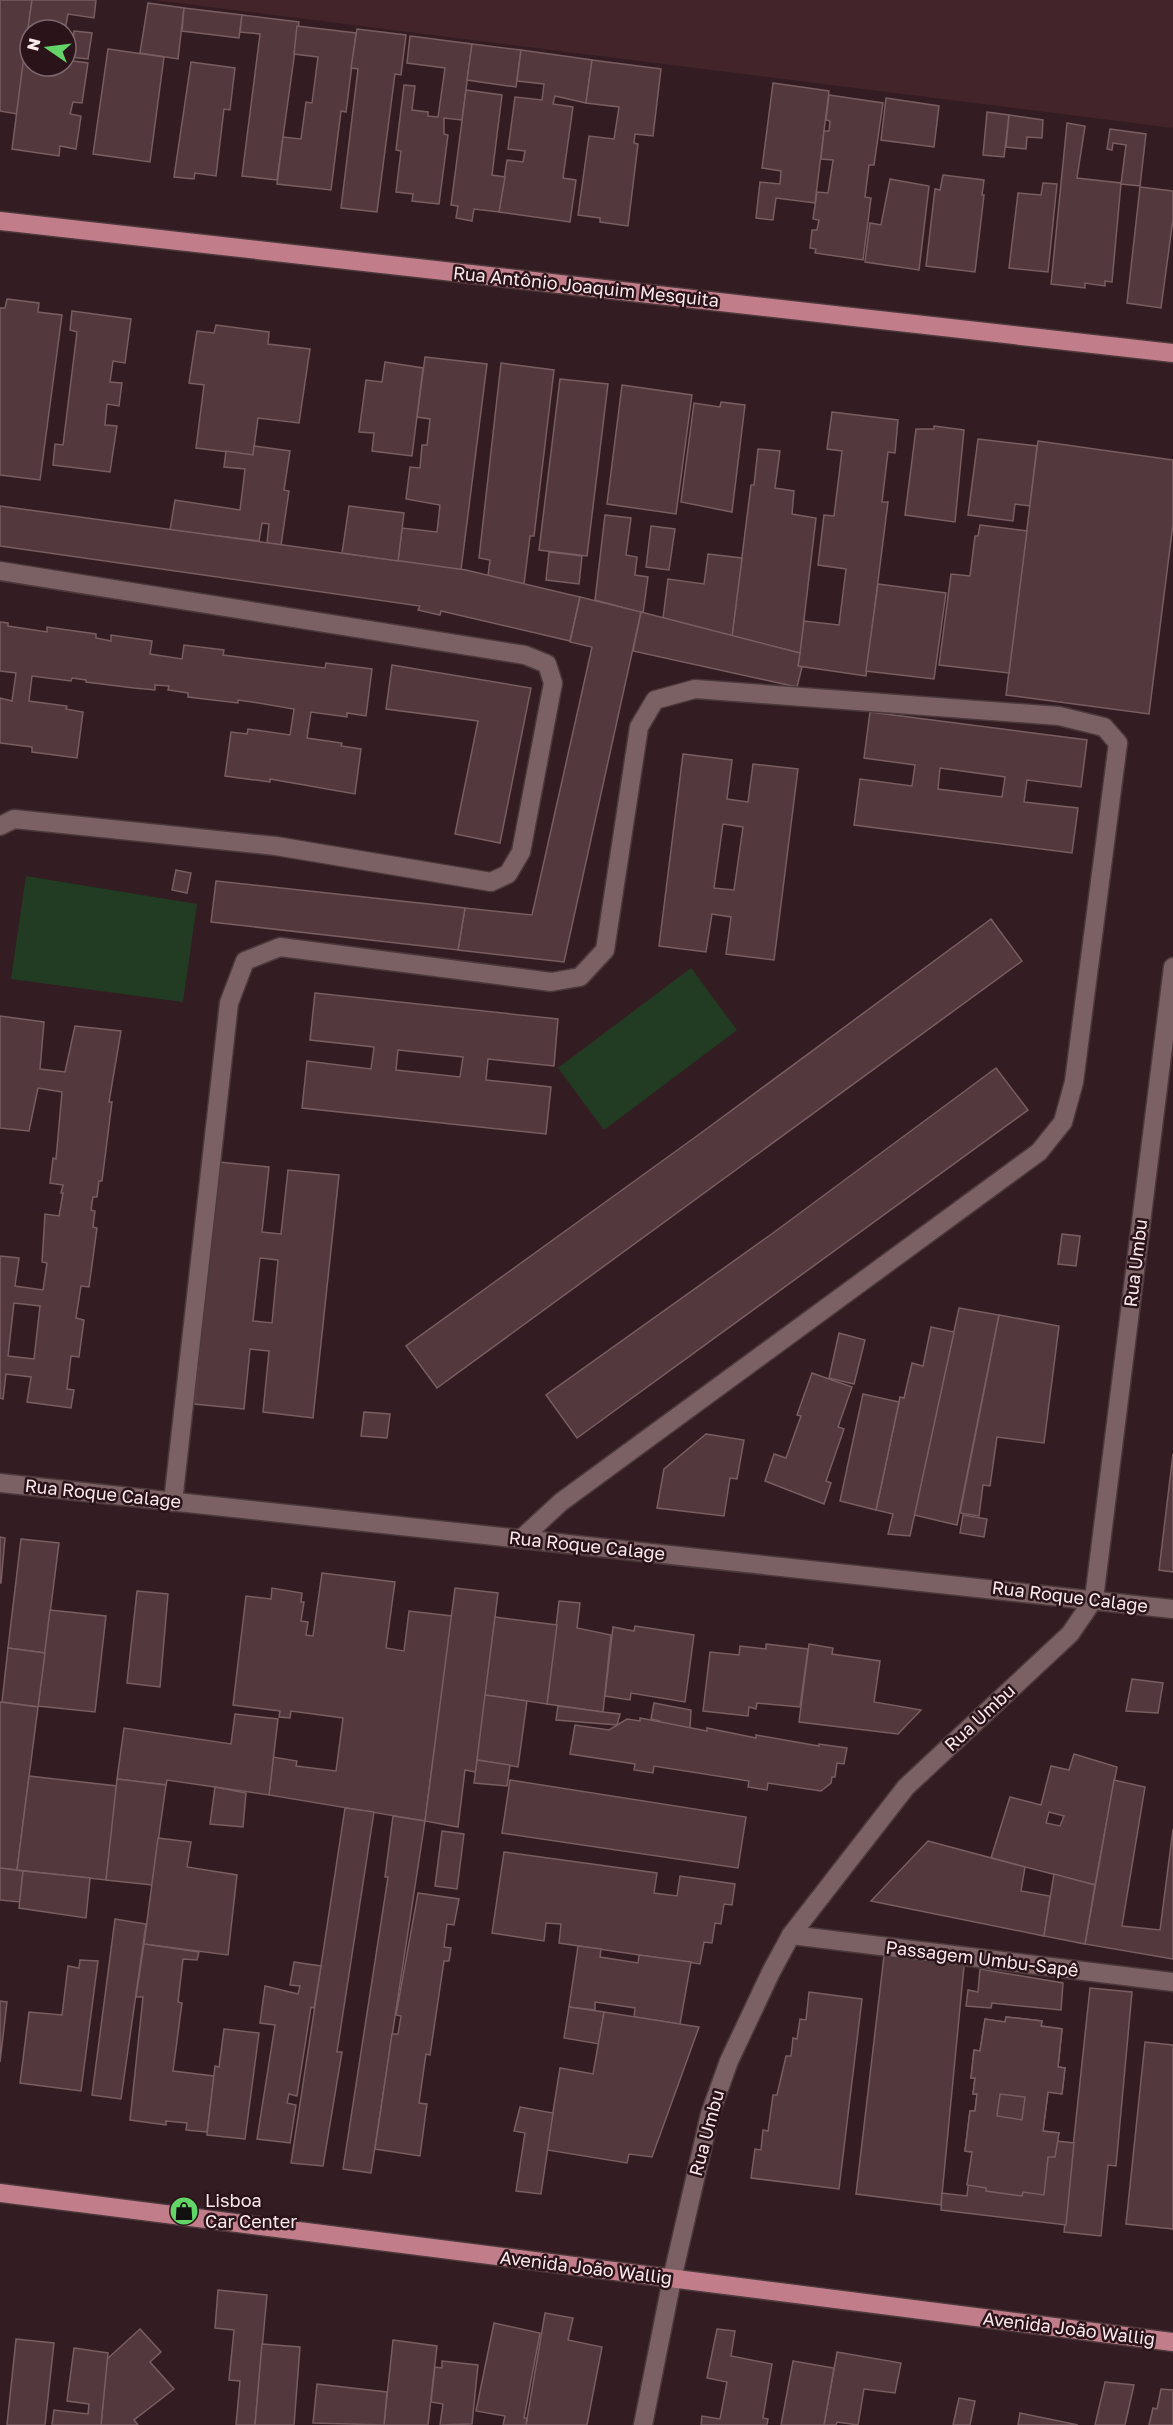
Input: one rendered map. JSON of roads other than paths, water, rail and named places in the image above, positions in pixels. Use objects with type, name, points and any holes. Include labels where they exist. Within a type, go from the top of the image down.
[{"type":"main road","name":"Rua Antônio Joaquim Mesquita","points":[[5,219],[1173,352]]},
{"type":"main road","name":"Avenida João Wallig","points":[[0,2193],[1173,2342]]},
{"type":"street","points":[[0,571],[525,655],[547,664],[553,683],[521,852],[508,874],[491,882],[276,846],[14,819],[0,826]]},
{"type":"street","points":[[173,1502],[229,1003],[245,961],[280,946],[551,982],[580,977],[605,950],[639,727],[655,700],[675,694],[695,689],[1059,716],[1104,728],[1118,743],[1074,1082],[1063,1122],[1040,1152],[571,1495],[521,1539]]},
{"type":"street","name":"Rua Umbu","points":[[643,2425],[672,2279],[710,2114],[729,2061],[791,1935],[906,1787],[1070,1634],[1094,1599],[1173,968]]},
{"type":"street","name":"Rua Roque Calage","points":[[0,1483],[1094,1599],[1173,1610]]},
{"type":"street","name":"Passagem Umbu-Sapê","points":[[791,1935],[1173,1982]]},
{"type":"place","name":"Lisboa Car Center","points":[[184,2211]]}]
